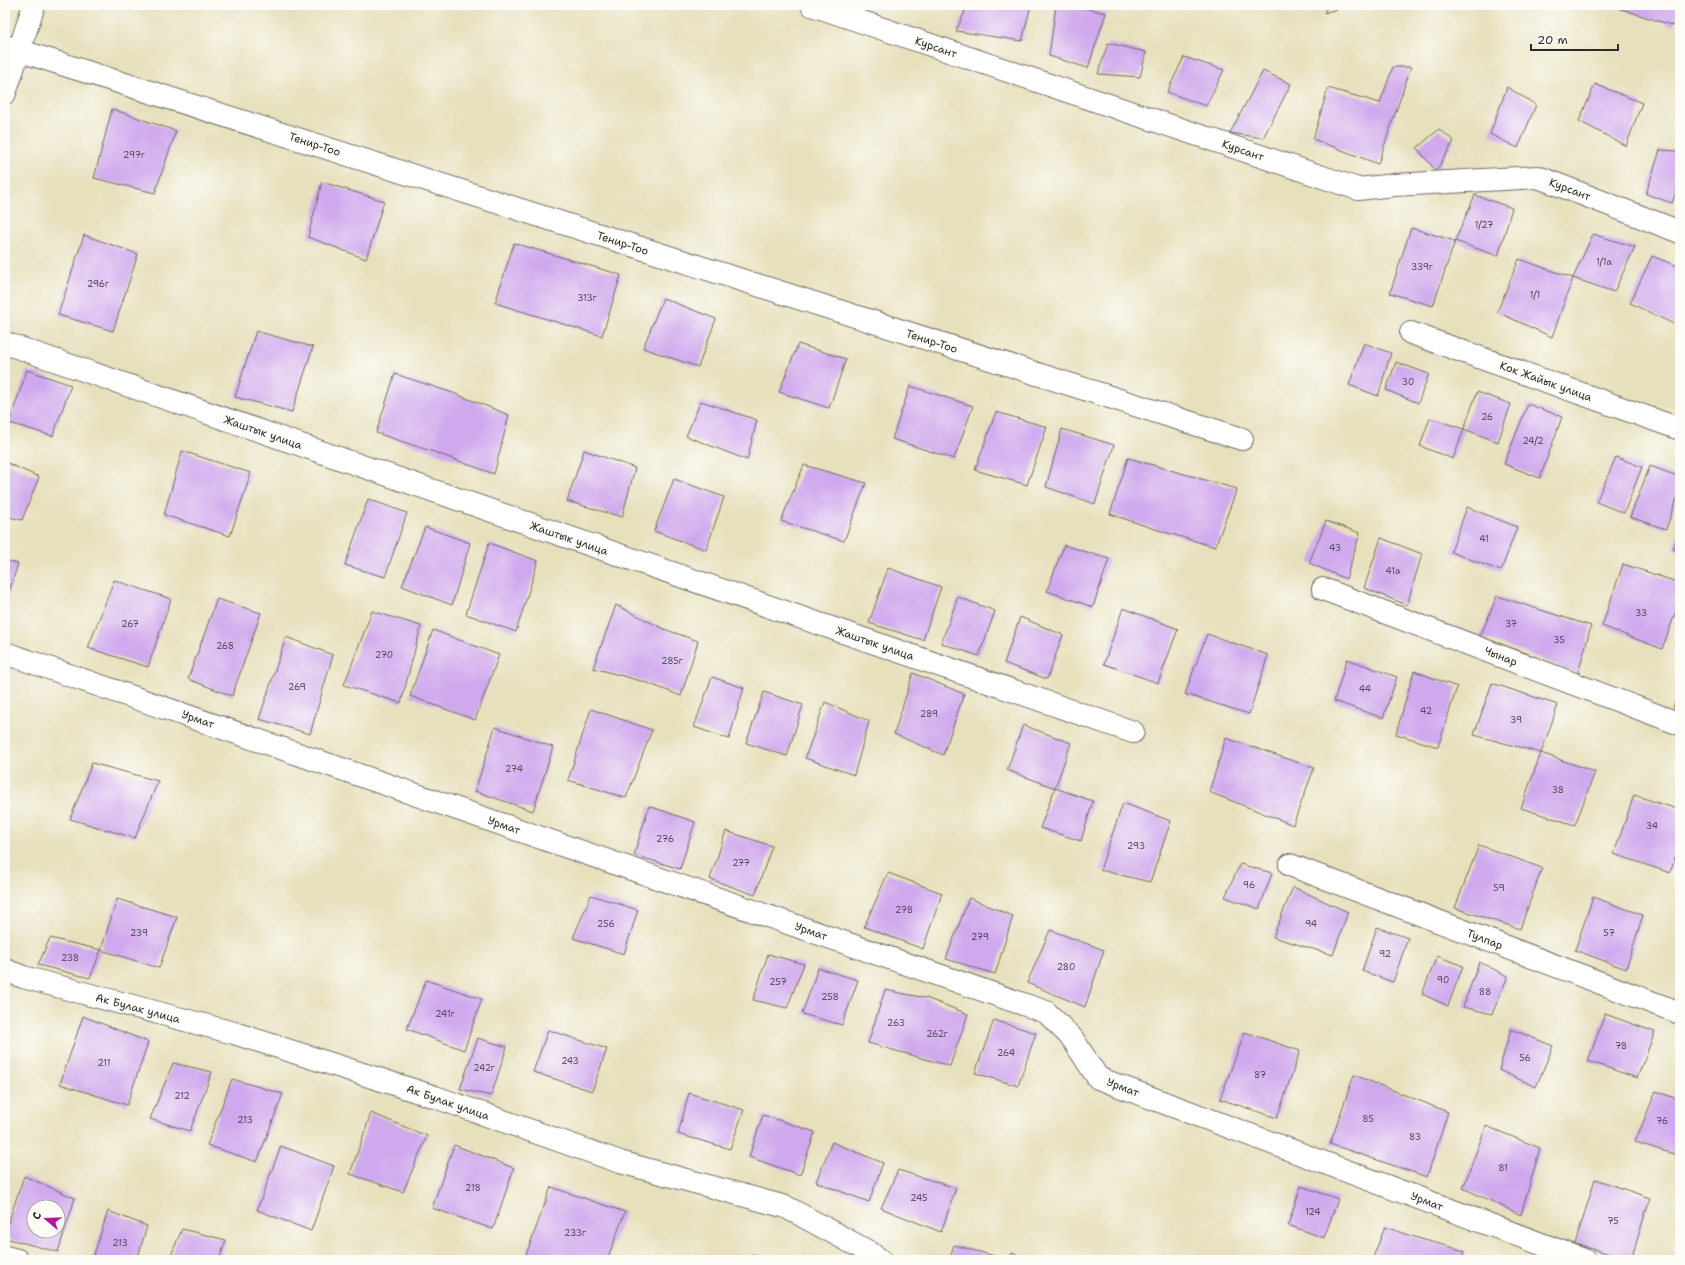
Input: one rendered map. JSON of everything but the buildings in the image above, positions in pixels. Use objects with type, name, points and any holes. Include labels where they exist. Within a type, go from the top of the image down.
[{"type":"street","points":[[5,93],[12,48],[34,5]]},
{"type":"street","name":"Курсант","points":[[812,5],[1358,189],[1538,177],[1680,232]]},
{"type":"street","name":"Тенир-Тоо","points":[[12,48],[1242,439]]},
{"type":"street","name":"Кок Жайык улица","points":[[1411,333],[1680,429]]},
{"type":"street","name":"Жаштык улица","points":[[5,343],[1133,732]]},
{"type":"street","name":"Чынар","points":[[1323,589],[1680,724]]},
{"type":"street","name":"Урмат","points":[[5,653],[1046,1012],[1072,1038],[1098,1078],[1584,1260]]},
{"type":"street","name":"Тулпар","points":[[1290,864],[1680,1012]]},
{"type":"street","name":"Ак Булак улица","points":[[5,970],[23,977],[234,1033],[435,1097],[620,1162],[786,1207],[869,1252],[880,1260]]},
{"type":"street","points":[[5,1257],[17,1260]]}]
